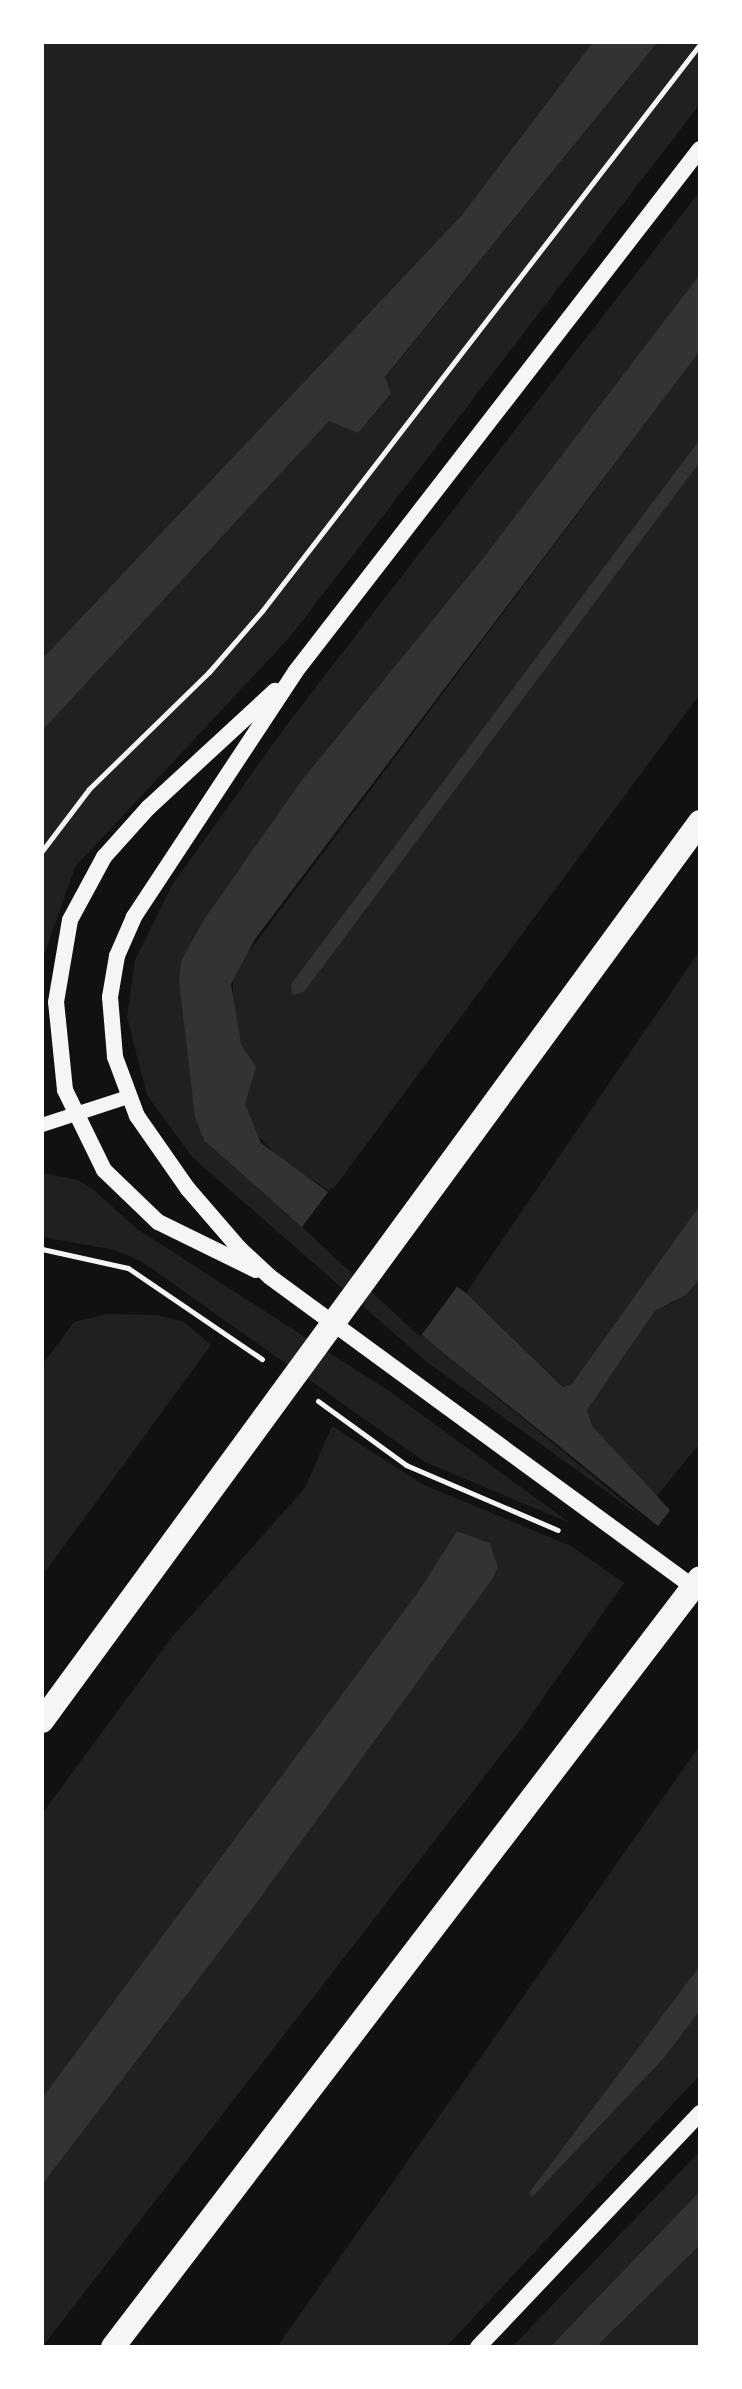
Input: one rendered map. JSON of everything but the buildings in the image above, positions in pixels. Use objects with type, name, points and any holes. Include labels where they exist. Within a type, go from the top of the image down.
[{"type":"highway","points":[[42,1721],[700,822]]},
{"type":"highway","points":[[113,2347],[700,1578]]},
{"type":"main road","points":[[270,1277],[188,1189],[128,1097],[110,1020],[113,974],[125,936],[177,847],[296,671],[700,149]]},
{"type":"main road","points":[[296,671],[131,824],[77,901],[59,959],[56,1002],[60,1070],[74,1115],[104,1170],[142,1210],[172,1230],[270,1277],[700,1592]]},
{"type":"main road","points":[[478,2347],[700,2113]]},
{"type":"street","points":[[42,1125],[128,1097]]},
{"type":"path","points":[[42,851],[89,789],[209,672],[262,611],[700,44]]},
{"type":"path","points":[[42,1249],[99,1258],[137,1272],[268,1364]]},
{"type":"path","points":[[306,1392],[406,1465],[563,1533]]},
{"type":"shaded area","points":[[42,42],[593,42],[461,216],[42,659]]},
{"type":"shaded area","points":[[593,42],[658,42],[385,377],[391,394],[358,433],[329,421],[42,731],[42,659],[461,216]]},
{"type":"shaded area","points":[[658,42],[700,42],[700,104],[290,637],[75,867],[42,961],[42,731],[329,420],[358,433],[391,395],[385,378]]},
{"type":"shaded area","points":[[700,191],[700,274],[484,557],[302,780],[181,961],[211,1146],[436,1347],[646,1520],[428,1363],[192,1157],[147,1095],[127,1017],[135,960],[172,885],[288,723]]},
{"type":"shaded area","points":[[700,274],[700,351],[255,939],[231,984],[241,1044],[256,1067],[245,1104],[261,1143],[466,1293],[563,1387],[571,1385],[700,1205],[700,1278],[686,1295],[655,1311],[587,1410],[593,1427],[681,1522],[700,1560],[436,1347],[204,1140],[195,1117],[179,981],[181,961],[203,921],[302,780],[484,557]]},
{"type":"shaded area","points":[[700,351],[700,439],[291,984],[304,992],[700,462],[700,694],[331,1192],[278,1157],[251,1128],[245,1104],[252,1060],[241,1044],[233,1013],[233,973]]},
{"type":"shaded area","points":[[700,439],[700,462],[304,992],[292,995],[291,984]]},
{"type":"shaded area","points":[[700,950],[700,1205],[571,1385],[564,1387],[466,1293]]},
{"type":"shaded area","points":[[42,1173],[78,1180],[94,1190],[137,1229],[392,1393],[570,1523],[425,1462],[141,1261],[115,1250],[42,1237]]},
{"type":"shaded area","points":[[700,1278],[700,1443],[656,1497],[593,1427],[587,1410],[655,1311],[677,1301]]},
{"type":"shaded area","points":[[107,1314],[158,1315],[184,1322],[211,1345],[42,1576],[42,1365],[74,1322]]},
{"type":"shaded area","points":[[332,1426],[422,1484],[571,1546],[624,1583],[522,1728],[42,2347],[42,2185],[255,1905],[498,1567],[490,1543],[457,1531],[418,1592],[42,2098],[42,1814],[172,1637],[305,1488]]},
{"type":"shaded area","points":[[457,1531],[490,1543],[498,1567],[493,1578],[255,1905],[42,2185],[42,2098],[418,1592]]},
{"type":"shaded area","points":[[700,1745],[700,2075],[446,2347],[277,2347]]},
{"type":"shaded area","points":[[700,1966],[700,2010],[663,2059],[532,2197],[529,2193]]},
{"type":"shaded area","points":[[700,2151],[700,2191],[550,2347],[512,2347]]},
{"type":"shaded area","points":[[700,2191],[700,2245],[596,2347],[550,2347]]},
{"type":"shaded area","points":[[700,2245],[700,2347],[596,2347]]},
{"type":"pier","points":[[331,1188],[459,1284],[420,1337],[302,1227]]},
{"type":"pier","points":[[672,1508],[700,1531],[700,1564],[654,1531]]}]
